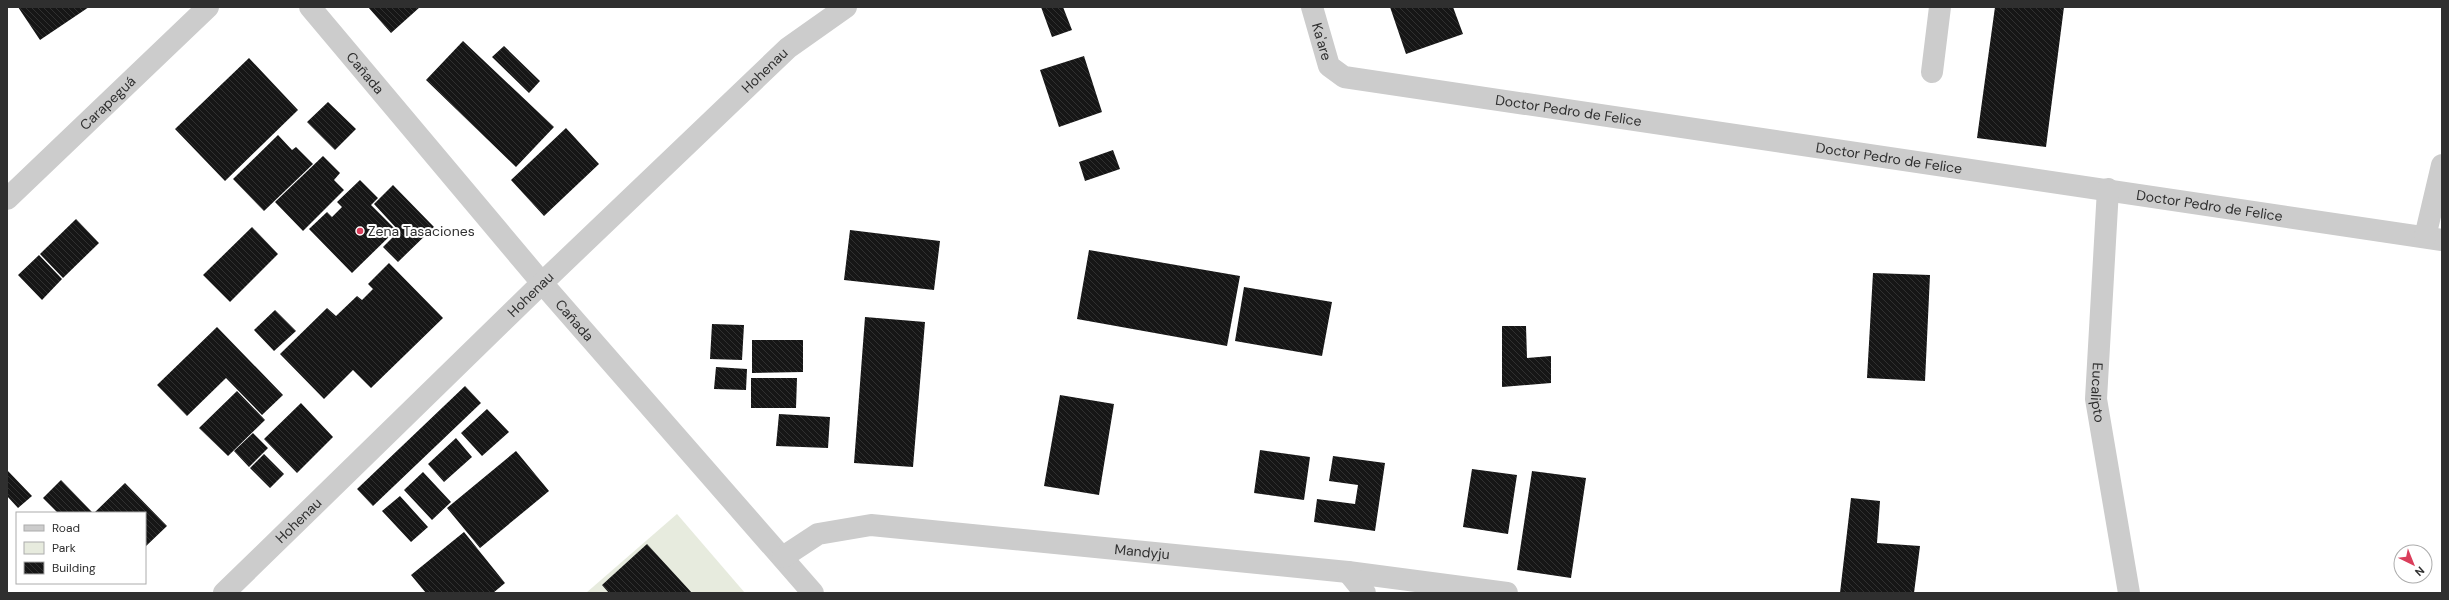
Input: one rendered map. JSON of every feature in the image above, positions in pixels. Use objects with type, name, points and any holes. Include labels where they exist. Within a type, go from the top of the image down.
[{"type":"street","name":"Carapeguá","points":[[7,199],[208,7]]},
{"type":"street","name":"Cañada","points":[[310,7],[542,283],[813,593]]},
{"type":"street","name":"Hohenau","points":[[224,593],[542,283],[788,48],[846,7]]},
{"type":"street","name":"Ka'are","points":[[1312,7],[1329,66],[1338,73]]},
{"type":"street","points":[[1932,72],[1940,7]]},
{"type":"street","name":"Doctor Pedro de Felice","points":[[1338,73],[1352,79],[2434,238]]},
{"type":"street","points":[[2434,238],[2442,165]]},
{"type":"street","name":"Eucalipto","points":[[2108,189],[2096,399],[2129,593]]},
{"type":"street","name":"Mandyju","points":[[783,557],[818,534],[870,525],[1348,572],[1507,593]]},
{"type":"street","points":[[1348,572],[1365,593]]},
{"type":"green space","points":[[677,514],[745,593],[586,593]]},
{"type":"building","points":[[18,7],[89,7],[40,40]]},
{"type":"building","points":[[368,7],[420,7],[391,33]]},
{"type":"building","points":[[1041,7],[1063,7],[1072,30],[1052,37]]},
{"type":"building","points":[[1390,7],[1453,7],[1463,34],[1406,54]]},
{"type":"building","points":[[1995,7],[2064,7],[2046,147],[1977,138]]},
{"type":"building","points":[[463,41],[554,127],[516,167],[426,80]]},
{"type":"building","points":[[504,46],[540,81],[529,93],[492,57]]},
{"type":"building","points":[[1084,56],[1102,112],[1059,127],[1040,70]]},
{"type":"building","points":[[249,58],[298,110],[225,181],[175,129]]},
{"type":"building","points":[[328,102],[356,129],[335,150],[307,122]]},
{"type":"building","points":[[566,128],[599,164],[544,216],[511,180]]},
{"type":"building","points":[[278,135],[292,150],[296,147],[313,164],[264,211],[233,179]]},
{"type":"building","points":[[1113,150],[1120,169],[1085,181],[1079,162]]},
{"type":"building","points":[[323,156],[340,173],[334,180],[344,190],[303,231],[275,202]]},
{"type":"building","points":[[360,180],[378,198],[371,205],[396,230],[352,273],[309,229],[327,212],[332,217],[342,207],[337,202]]},
{"type":"building","points":[[393,185],[434,227],[398,262],[383,247],[399,231],[374,204]]},
{"type":"building","points":[[76,219],[99,243],[63,278],[40,254]]},
{"type":"building","points":[[252,227],[278,254],[230,302],[203,275]]},
{"type":"building","points":[[850,230],[940,241],[934,290],[844,280]]},
{"type":"building","points":[[1089,250],[1240,276],[1227,346],[1077,319]]},
{"type":"building","points":[[39,255],[62,279],[42,300],[18,275]]},
{"type":"building","points":[[389,263],[443,318],[371,388],[353,370],[324,399],[280,354],[327,308],[336,316],[357,296],[362,300],[373,289],[368,284]]},
{"type":"building","points":[[1873,273],[1930,275],[1925,381],[1867,378]]},
{"type":"building","points":[[1244,287],[1332,302],[1322,356],[1235,341]]},
{"type":"building","points":[[275,310],[296,331],[274,351],[254,330]]},
{"type":"building","points":[[865,317],[925,322],[913,467],[854,463]]},
{"type":"building","points":[[712,324],[744,325],[742,360],[710,359]]},
{"type":"building","points":[[1502,326],[1526,326],[1527,358],[1551,356],[1551,383],[1502,387]]},
{"type":"building","points":[[217,327],[283,395],[262,415],[226,378],[187,416],[157,385]]},
{"type":"building","points":[[752,340],[803,340],[803,372],[752,373]]},
{"type":"building","points":[[716,367],[747,369],[746,390],[714,389]]},
{"type":"building","points":[[751,378],[797,378],[796,408],[751,408]]},
{"type":"building","points":[[465,386],[481,403],[373,506],[357,489]]},
{"type":"building","points":[[237,391],[265,420],[228,456],[199,428]]},
{"type":"building","points":[[1060,395],[1114,404],[1099,495],[1044,486]]},
{"type":"building","points":[[301,403],[333,437],[297,473],[264,439]]},
{"type":"building","points":[[487,409],[509,432],[482,456],[461,433]]},
{"type":"building","points":[[779,414],[830,417],[828,448],[776,446]]},
{"type":"building","points":[[253,433],[268,448],[249,467],[234,451]]},
{"type":"building","points":[[456,438],[472,457],[444,482],[428,464]]},
{"type":"building","points":[[1260,450],[1310,457],[1304,500],[1254,493]]},
{"type":"building","points":[[516,451],[549,491],[480,548],[447,508]]},
{"type":"building","points":[[264,454],[284,474],[270,488],[250,468]]},
{"type":"building","points":[[1333,456],[1385,463],[1375,531],[1314,522],[1317,499],[1355,504],[1358,485],[1329,481]]},
{"type":"building","points":[[1472,469],[1517,475],[1508,534],[1463,527]]},
{"type":"building","points":[[7,470],[32,496],[18,508],[7,496]]},
{"type":"building","points":[[1532,471],[1586,478],[1571,578],[1517,570]]},
{"type":"building","points":[[423,472],[451,502],[432,520],[404,490]]},
{"type":"building","points":[[61,480],[92,512],[57,512],[43,498]]},
{"type":"building","points":[[125,483],[167,526],[146,546],[146,512],[95,512]]},
{"type":"building","points":[[400,496],[428,527],[411,542],[382,511]]},
{"type":"building","points":[[1851,498],[1880,501],[1877,543],[1920,546],[1914,593],[1840,593]]},
{"type":"building","points":[[464,532],[505,583],[493,593],[426,593],[411,575]]},
{"type":"building","points":[[647,544],[692,593],[609,593],[602,585]]},
{"type":"place","name":"Zena Tasaciones","points":[[360,231]]}]
